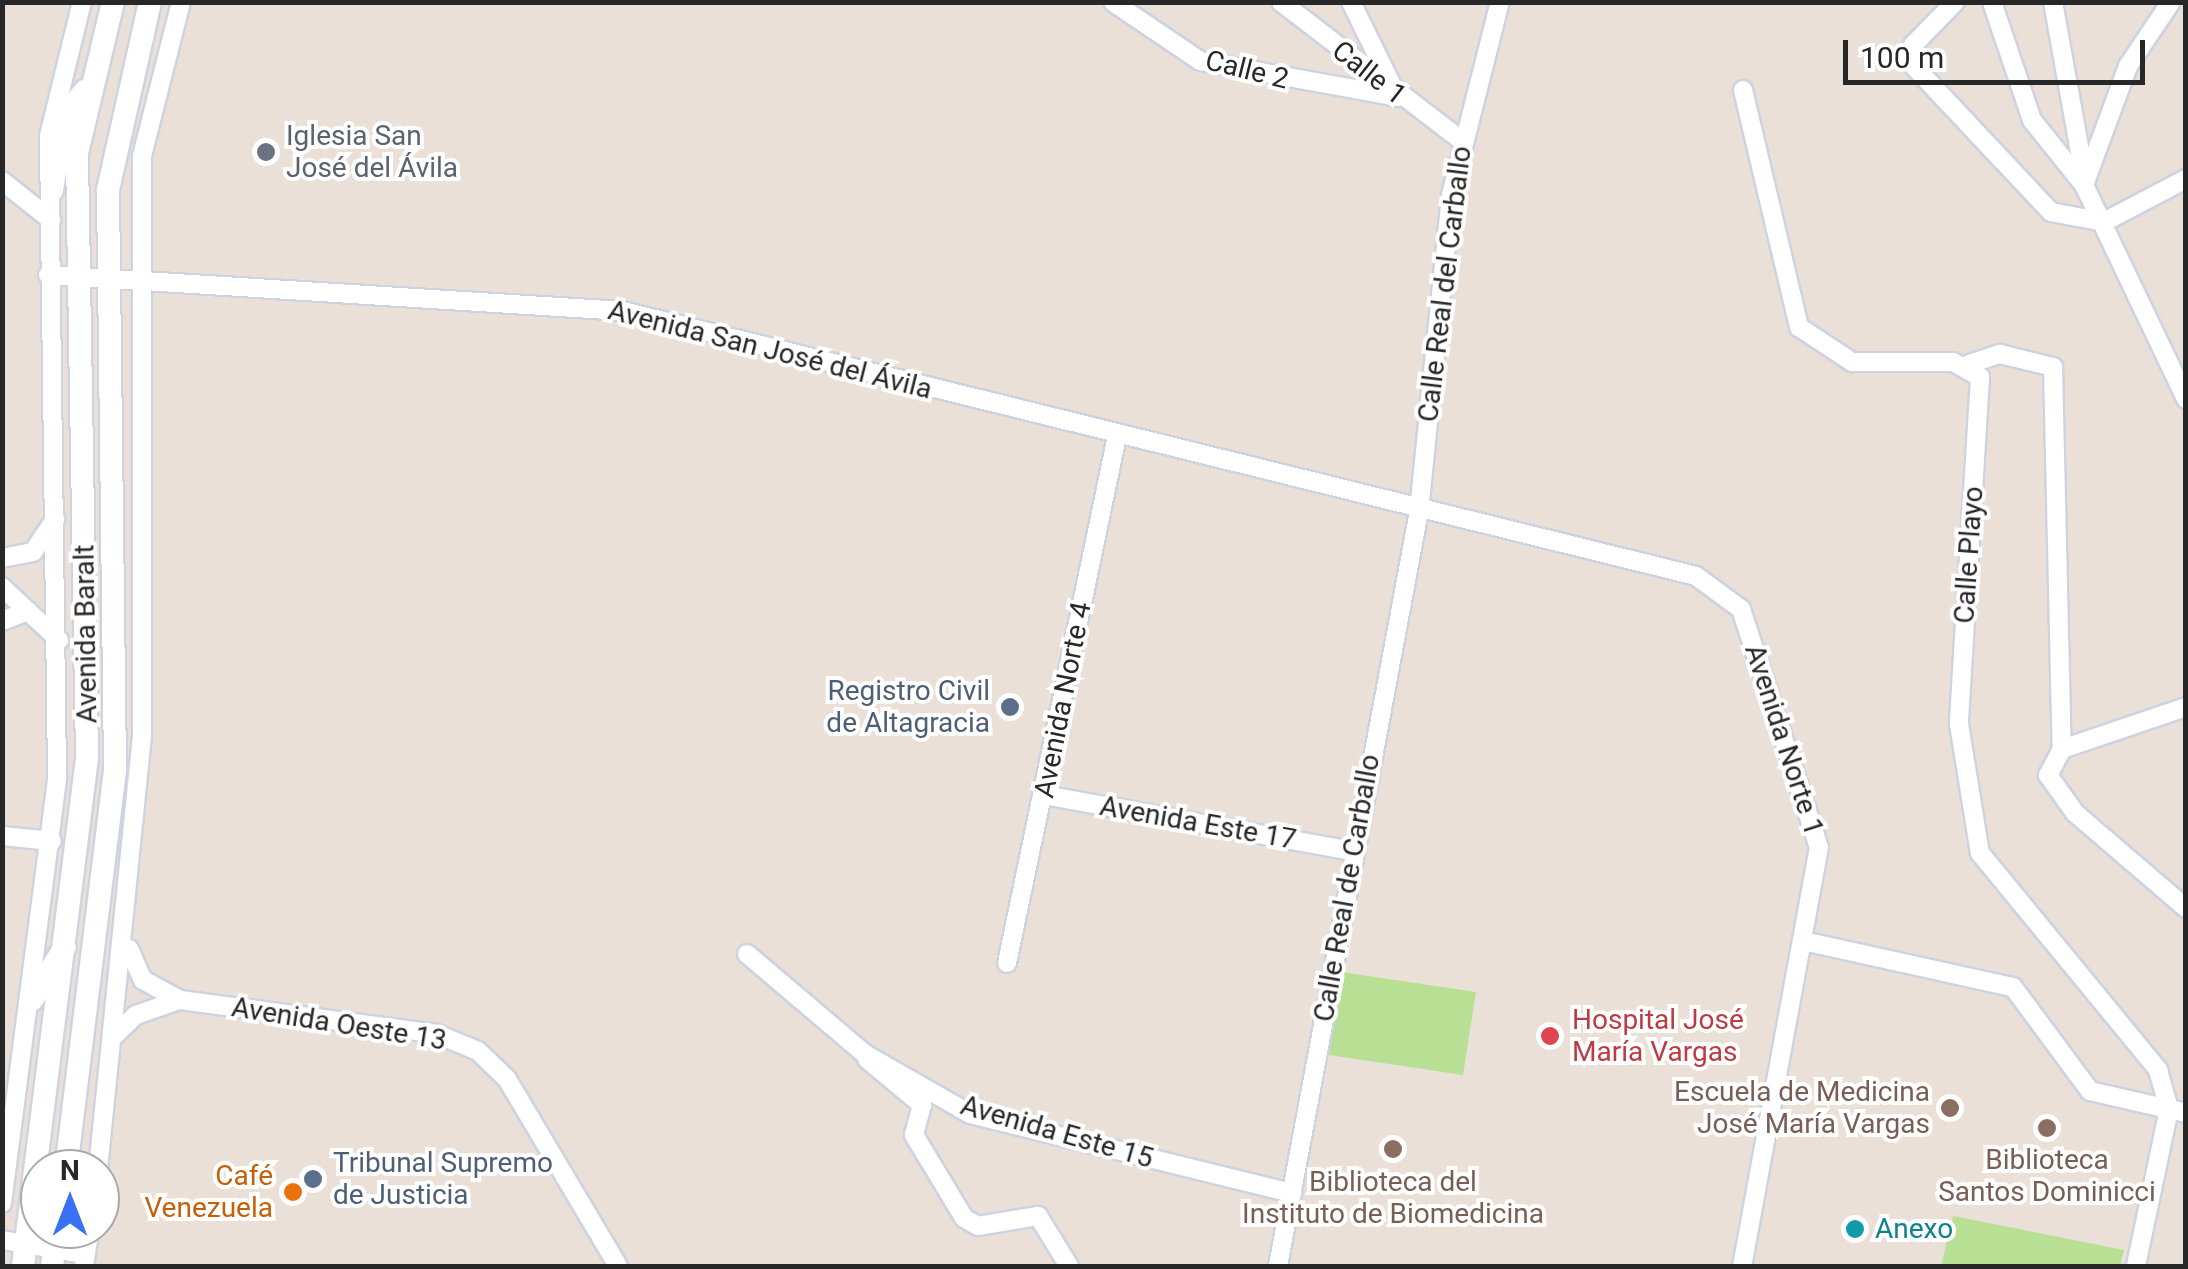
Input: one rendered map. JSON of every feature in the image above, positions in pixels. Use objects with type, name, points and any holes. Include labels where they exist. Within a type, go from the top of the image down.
[{"type":"main road","name":"Avenida Baralt","points":[[25,1256],[70,940],[88,621],[75,276],[85,92],[113,2]]},
{"type":"main road","name":"Avenida Baralt","points":[[68,1149],[115,770],[105,277],[114,142],[150,2]]},
{"type":"main road","points":[[52,190],[64,116],[85,92]]},
{"type":"main road","points":[[32,1000],[70,940]]},
{"type":"street","name":"Avenida Baralt","points":[[2,1203],[52,841],[59,640],[48,275],[56,90],[82,2]]},
{"type":"street","name":"Avenida Baralt","points":[[101,1149],[127,943],[145,622],[137,278],[145,136],[181,2]]},
{"type":"street","name":"Calle 2","points":[[1113,2],[1200,61],[1398,97]]},
{"type":"street","name":"Calle 1","points":[[1281,2],[1398,97],[1461,140]]},
{"type":"street","points":[[1351,2],[1398,97]]},
{"type":"street","name":"Calle Real del Carballo","points":[[1419,511],[1461,140],[1500,2]]},
{"type":"street","points":[[1956,2],[1913,46],[1910,62],[2019,188],[2051,212],[2104,222],[2186,179]]},
{"type":"street","points":[[1992,2],[2032,120],[2084,185],[2186,399]]},
{"type":"street","points":[[2053,2],[2084,185]]},
{"type":"street","points":[[2084,185],[2128,66],[2173,2],[2186,12]]},
{"type":"street","points":[[1743,90],[1798,327],[1852,362],[1969,364],[2000,354],[2053,366],[2062,749],[2048,775],[2075,813],[2186,908]]},
{"type":"street","points":[[2,181],[50,220]]},
{"type":"street","name":"Avenida San José del Ávila","points":[[48,275],[623,312],[1419,511]]},
{"type":"street","name":"Calle Playo","points":[[1969,364],[1982,396],[1958,724],[1980,853],[2158,1070],[2177,1111]]},
{"type":"street","name":"Avenida Norte 4","points":[[1007,963],[1117,436]]},
{"type":"street","name":"Calle Real de Carballo","points":[[1278,1266],[1352,850],[1419,511]]},
{"type":"street","name":"Avenida Norte 1","points":[[1419,511],[1696,576],[1741,609],[1819,847],[1742,1266]]},
{"type":"street","points":[[2,558],[32,552],[55,519]]},
{"type":"street","points":[[2,588],[59,640]]},
{"type":"street","points":[[2,621],[28,611]]},
{"type":"street","points":[[2062,749],[2186,707]]},
{"type":"street","name":"Avenida Este 17","points":[[1044,795],[1352,850]]},
{"type":"street","points":[[2,836],[52,841]]},
{"type":"street","points":[[2162,888],[2186,883]]},
{"type":"street","points":[[1803,940],[2013,987],[2090,1091],[2177,1111],[2136,1266]]},
{"type":"street","name":"Avenida Oeste 13","points":[[127,943],[143,980],[180,1000],[437,1034],[478,1051],[507,1079],[618,1266]]},
{"type":"street","name":"Avenida Este 15","points":[[747,954],[864,1054],[970,1114],[1292,1193]]},
{"type":"street","points":[[115,1035],[144,1011],[180,1000]]},
{"type":"street","points":[[864,1054],[881,1079],[922,1105],[914,1135],[964,1218],[978,1226],[1038,1216],[1069,1266]]},
{"type":"street","points":[[2,1240],[25,1256],[50,1249]]},
{"type":"street","points":[[57,1249],[85,1260]]},
{"type":"green space","points":[[1341,972],[1476,992],[1463,1075],[1329,1055]]},
{"type":"green space","points":[[1953,1216],[2124,1250],[2120,1266],[1941,1266]]},
{"type":"place","name":"Iglesia San José del Ávila","points":[[266,152]]},
{"type":"place","name":"Registro Civil de Altagracia","points":[[1010,707]]},
{"type":"place","name":"Hospital José María Vargas","points":[[1550,1036]]},
{"type":"place","name":"Escuela de Medicina José María Vargas","points":[[1950,1108]]},
{"type":"place","name":"Biblioteca Santos Dominicci","points":[[2047,1128]]},
{"type":"place","name":"Biblioteca del Instituto de Biomedicina","points":[[1393,1149]]},
{"type":"place","name":"Tribunal Supremo de Justicia","points":[[313,1179]]},
{"type":"place","name":"Café Venezuela","points":[[293,1192]]},
{"type":"place","name":"Anexo","points":[[1855,1229]]}]
